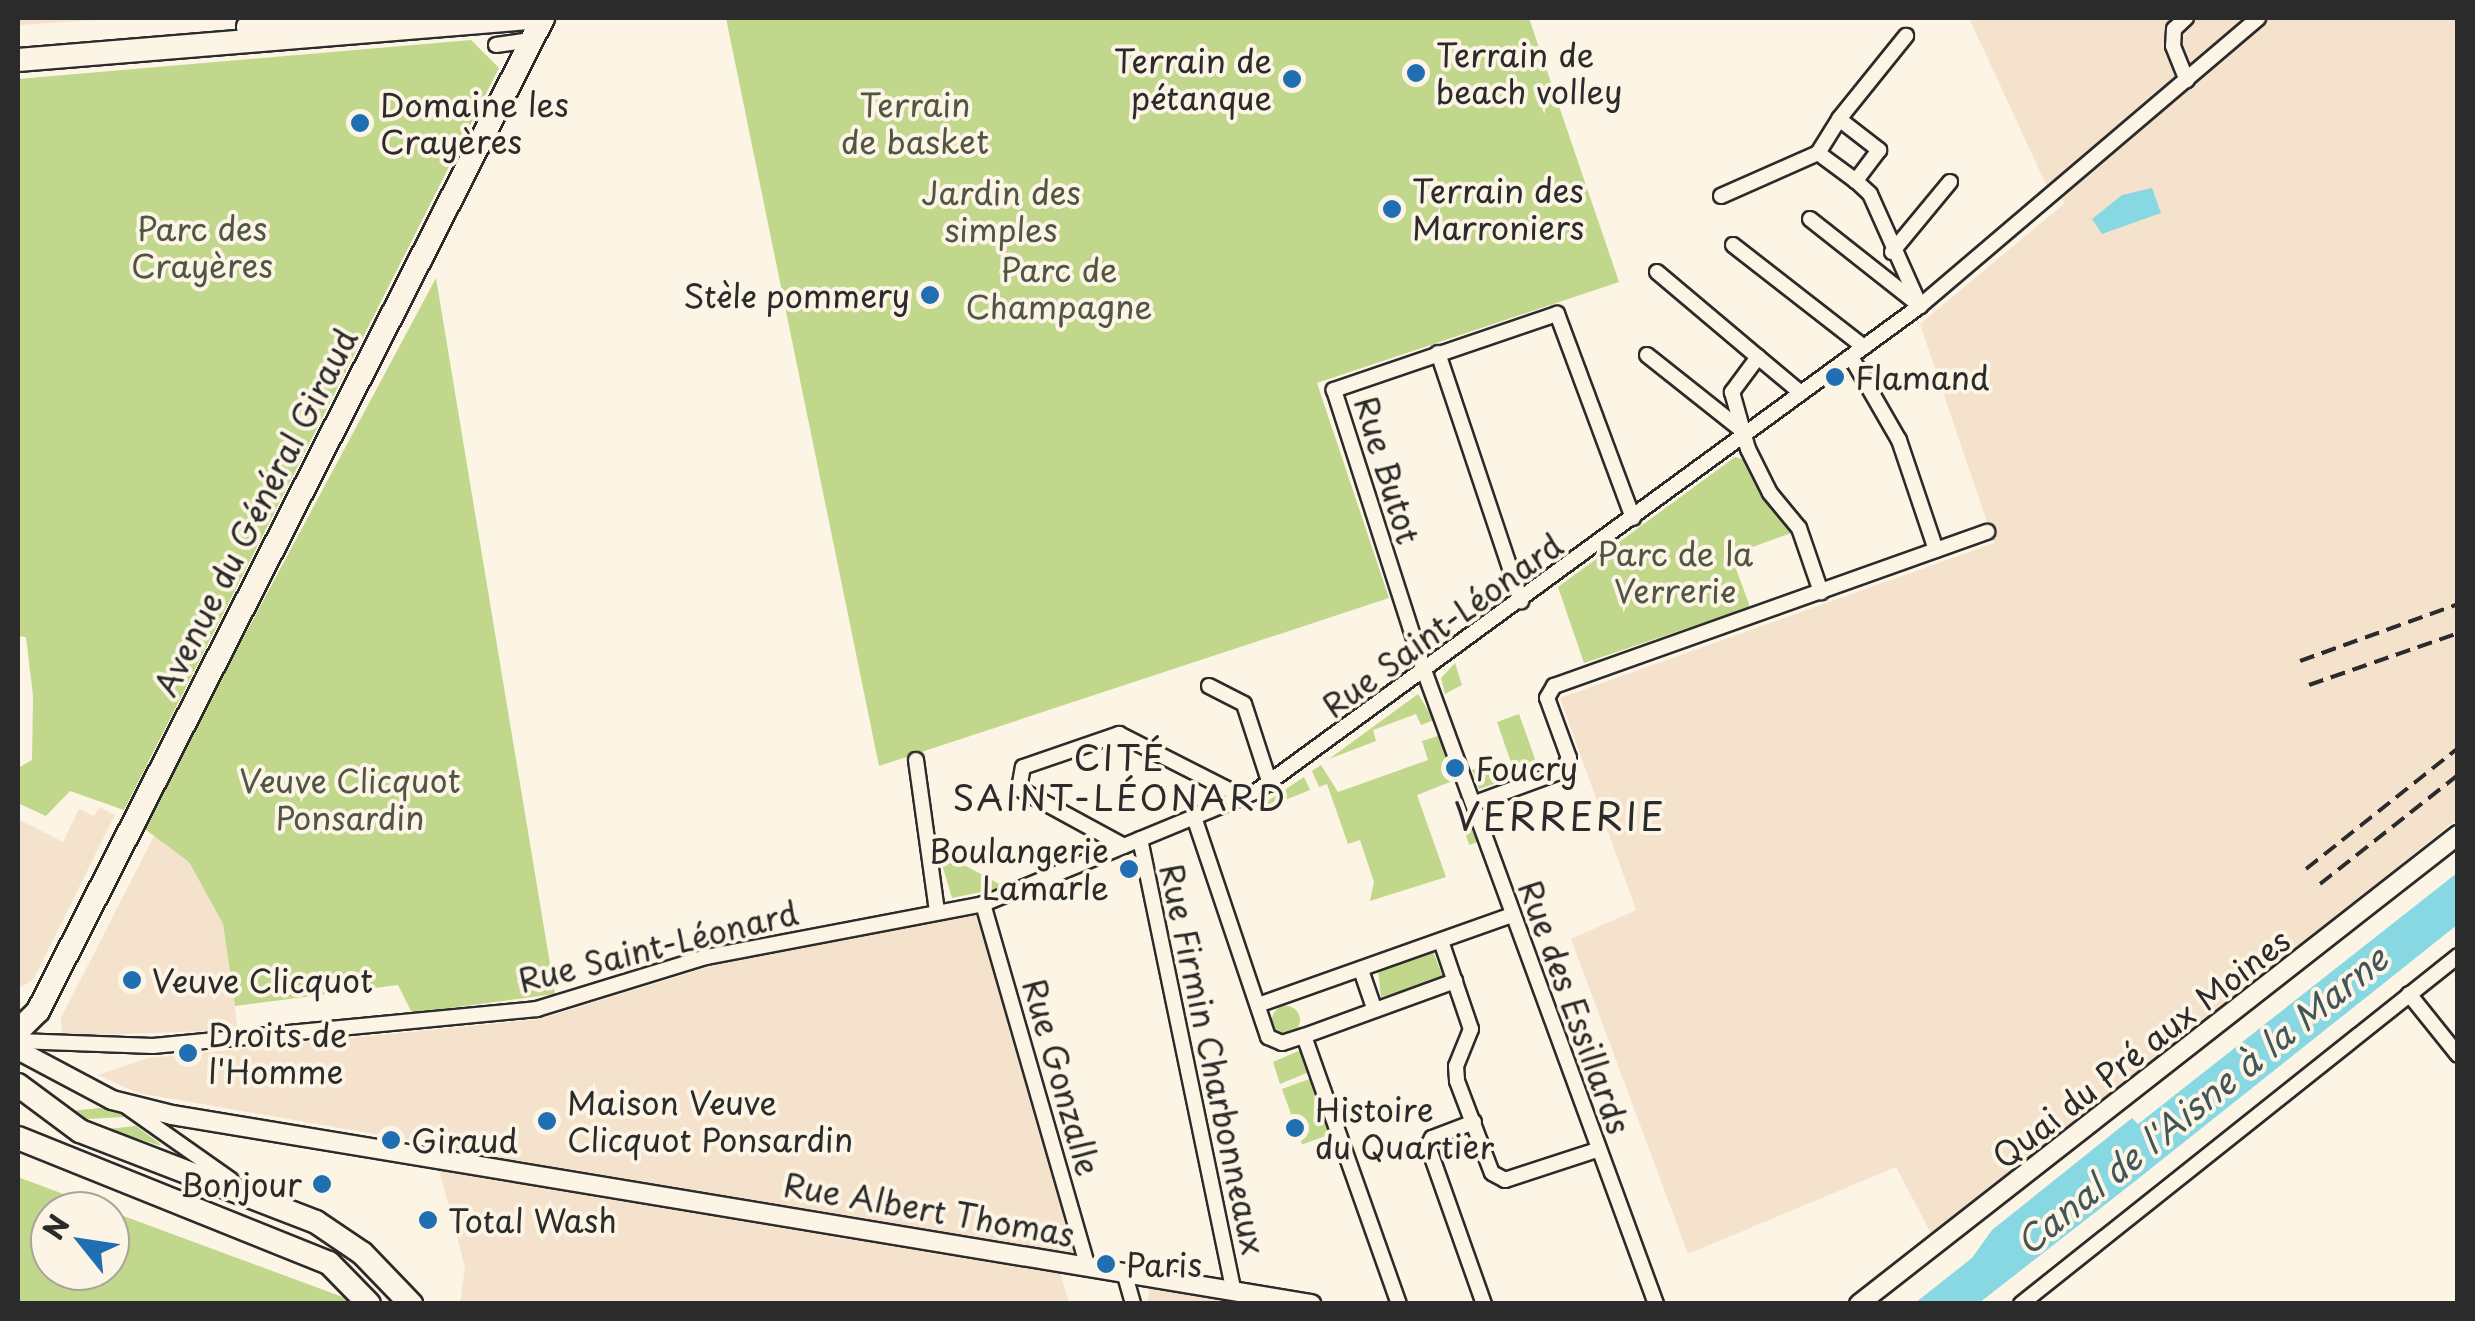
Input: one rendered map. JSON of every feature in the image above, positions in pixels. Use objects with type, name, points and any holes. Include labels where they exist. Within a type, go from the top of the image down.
[{"type":"main road","points":[[18,44],[364,18]]},
{"type":"main road","name":"Avenue du Général Giraud","points":[[18,1030],[38,1011],[530,29],[543,18]]},
{"type":"main road","points":[[18,60],[506,20],[530,29]]},
{"type":"main road","points":[[18,1085],[80,1131],[261,1199],[339,1235],[411,1304]]},
{"type":"main road","points":[[18,1138],[329,1263],[369,1304]]},
{"type":"street","points":[[2186,18],[2174,28],[2173,46],[2187,80]]},
{"type":"street","name":"Rue Saint-Léonard","points":[[18,1041],[152,1046],[538,1008],[706,957],[982,904],[1243,797],[1270,784],[1425,673],[1741,432],[1802,393],[1920,306],[2258,18]]},
{"type":"street","points":[[1721,196],[1818,153],[1839,118],[1906,36]]},
{"type":"street","points":[[1839,118],[1878,150],[1856,181]]},
{"type":"street","points":[[1818,153],[1870,194],[1892,252],[1920,306]]},
{"type":"street","points":[[1892,252],[1950,182]]},
{"type":"street","points":[[1810,219],[1920,306]]},
{"type":"street","points":[[1734,245],[1864,347]]},
{"type":"street","points":[[1657,272],[1802,393]]},
{"type":"street","points":[[1521,601],[1438,353],[1556,314],[1633,518]]},
{"type":"street","name":"Rue Butot","points":[[1425,673],[1332,399],[1338,383],[1438,353]]},
{"type":"street","points":[[1646,354],[1741,432]]},
{"type":"street","points":[[1851,356],[1899,440],[1936,550]]},
{"type":"street","points":[[1758,357],[1732,392],[1741,432],[1770,493],[1799,528],[1821,592]]},
{"type":"street","points":[[1474,802],[1562,770],[1569,758],[1547,698],[1554,686],[1986,532]]},
{"type":"street","name":"Rue des Essillards","points":[[1425,673],[1656,1304]]},
{"type":"street","points":[[1209,686],[1244,704],[1270,784]]},
{"type":"street","points":[[1124,846],[1019,789],[1023,767],[1119,734],[1243,797]]},
{"type":"street","points":[[916,760],[936,912]]},
{"type":"street","points":[[1194,817],[1274,1042],[1304,1036],[1455,982]]},
{"type":"street","name":"Quai du Pré aux Moines","points":[[1859,1304],[2458,836]]},
{"type":"street","name":"Rue Firmin Charbonneaux","points":[[1140,839],[1233,1290]]},
{"type":"street","name":"Rue Gonzalle","points":[[982,904],[1088,1266]]},
{"type":"street","points":[[1258,1004],[1512,915]]},
{"type":"street","points":[[1441,941],[1471,1029],[1456,1066],[1492,1173],[1505,1180],[1597,1150]]},
{"type":"street","points":[[2021,1304],[2458,956]]},
{"type":"street","points":[[1361,970],[1374,1008]]},
{"type":"street","points":[[2410,994],[2458,1055]]},
{"type":"street","points":[[1304,1036],[1399,1304]]},
{"type":"street","name":"Rue Albert Thomas","points":[[18,1050],[124,1104],[1311,1304]]},
{"type":"street","points":[[124,1104],[261,1199]]},
{"type":"street","points":[[1474,1122],[1432,1138],[1428,1146],[1484,1304]]},
{"type":"street","points":[[1124,1272],[1134,1304]]},
{"type":"shaded area","points":[[18,18],[130,18],[18,25]]},
{"type":"shaded area","points":[[1969,18],[2457,18],[2457,819],[1935,1241],[1896,1167],[1688,1254],[1571,939],[1636,910],[1560,698],[1994,543],[1920,324],[2065,203],[2047,187]]},
{"type":"shaded area","points":[[99,807],[115,815],[33,980],[18,988],[18,819],[63,842],[79,809],[94,816]]},
{"type":"shaded area","points":[[154,836],[189,862],[223,924],[238,1030],[62,1036],[61,1018]]},
{"type":"shaded area","points":[[971,913],[982,919],[1076,1246],[1060,1272],[1069,1303],[460,1303],[465,1267],[432,1144],[138,1093],[98,1075],[148,1058],[540,1019],[715,965]]},
{"type":"shaded area","points":[[1150,1288],[1241,1303],[1147,1303]]},
{"type":"green space","name":"Parc de Champagne","points":[[726,18],[1529,18],[1619,282],[1317,383],[1389,598],[879,766]]},
{"type":"green space","name":"Parc des Crayères","points":[[471,40],[499,68],[124,810],[70,791],[46,816],[18,803],[18,768],[32,760],[33,696],[26,637],[18,636],[18,79]]},
{"type":"green space","name":"Veuve Clicquot Ponsardin","points":[[436,278],[555,994],[412,1013],[398,985],[235,1006],[223,924],[189,862],[142,827]]},
{"type":"green space","name":"Parc de la Verrerie","points":[[1735,457],[1745,460],[1791,533],[1731,555],[1750,607],[1584,663],[1558,587]]},
{"type":"green space","points":[[1455,663],[1462,685],[1445,694],[1441,678]]},
{"type":"green space","points":[[1418,694],[1434,720],[1421,725],[1416,714],[1373,730],[1376,741],[1329,759]]},
{"type":"green space","points":[[1519,714],[1539,770],[1479,789],[1472,770],[1489,764],[1495,778],[1514,771],[1497,722]]},
{"type":"green space","points":[[1441,735],[1450,782],[1417,795],[1446,877],[1370,901],[1374,882],[1360,840],[1348,844],[1327,784],[1319,787],[1312,771],[1321,765],[1338,792],[1428,760],[1422,741]]},
{"type":"green space","points":[[1304,777],[1310,790],[1265,808],[1263,804]]},
{"type":"green space","points":[[1461,796],[1478,842],[1469,845],[1453,799]]},
{"type":"green space","points":[[938,851],[1005,887],[952,898]]},
{"type":"green space","points":[[1433,952],[1444,979],[1381,997],[1378,970]]},
{"type":"green space","points":[[1286,1006],[1296,1010],[1300,1020],[1296,1030],[1286,1034],[1276,1030],[1272,1020],[1276,1010]]},
{"type":"green space","points":[[1303,1049],[1309,1072],[1280,1084],[1273,1062]]},
{"type":"green space","points":[[1312,1078],[1332,1133],[1302,1144],[1282,1089]]},
{"type":"green space","points":[[109,1107],[124,1117],[87,1119],[71,1111]]},
{"type":"green space","points":[[136,1126],[159,1143],[161,1146],[107,1129]]},
{"type":"green space","points":[[18,1177],[55,1191],[30,1191],[30,1291],[130,1291],[130,1218],[359,1303],[18,1303]]},
{"type":"water","points":[[2152,188],[2161,213],[2102,234],[2092,219],[2122,195]]},
{"type":"water","name":"Canal de l'Aisne à la Marne","points":[[2457,873],[2457,925],[2129,1186],[1979,1303],[1915,1303],[1972,1258],[1992,1230],[2132,1118],[2138,1124]]},
{"type":"railway","points":[[2300,661],[2458,604]]},
{"type":"railway","points":[[2309,685],[2458,633]]},
{"type":"railway","points":[[2306,869],[2458,748]]},
{"type":"railway","points":[[2320,884],[2458,775]]},
{"type":"place","name":"Terrain de beach volley","points":[[1416,73]]},
{"type":"place","name":"Terrain de pétanque","points":[[1292,79]]},
{"type":"place","name":"Domaine les Crayères","points":[[360,123]]},
{"type":"place","name":"Terrain des Marroniers","points":[[1392,209]]},
{"type":"place","name":"Stèle pommery","points":[[930,295]]},
{"type":"place","name":"Flamand","points":[[1835,377]]},
{"type":"place","name":"Foucry","points":[[1455,768]]},
{"type":"place","name":"Boulangerie Lamarle","points":[[1129,869]]},
{"type":"place","name":"Veuve Clicquot","points":[[132,980]]},
{"type":"place","name":"Droits de l'Homme","points":[[188,1053]]},
{"type":"place","name":"Maison Veuve Clicquot Ponsardin","points":[[547,1121]]},
{"type":"place","name":"Histoire du Quartier","points":[[1295,1128]]},
{"type":"place","name":"Giraud","points":[[391,1140]]},
{"type":"place","name":"Bonjour","points":[[322,1184]]},
{"type":"place","name":"Total Wash","points":[[428,1220]]},
{"type":"place","name":"Paris","points":[[1106,1264]]},
{"type":"district","name":"CITÉ SAINT-LÉONARD","points":[[1120,777]]},
{"type":"district","name":"VERRERIE","points":[[1560,816]]},
{"type":"park label","name":"Terrain de basket","points":[[915,124]]},
{"type":"park label","name":"Jardin des simples","points":[[1001,212]]}]
